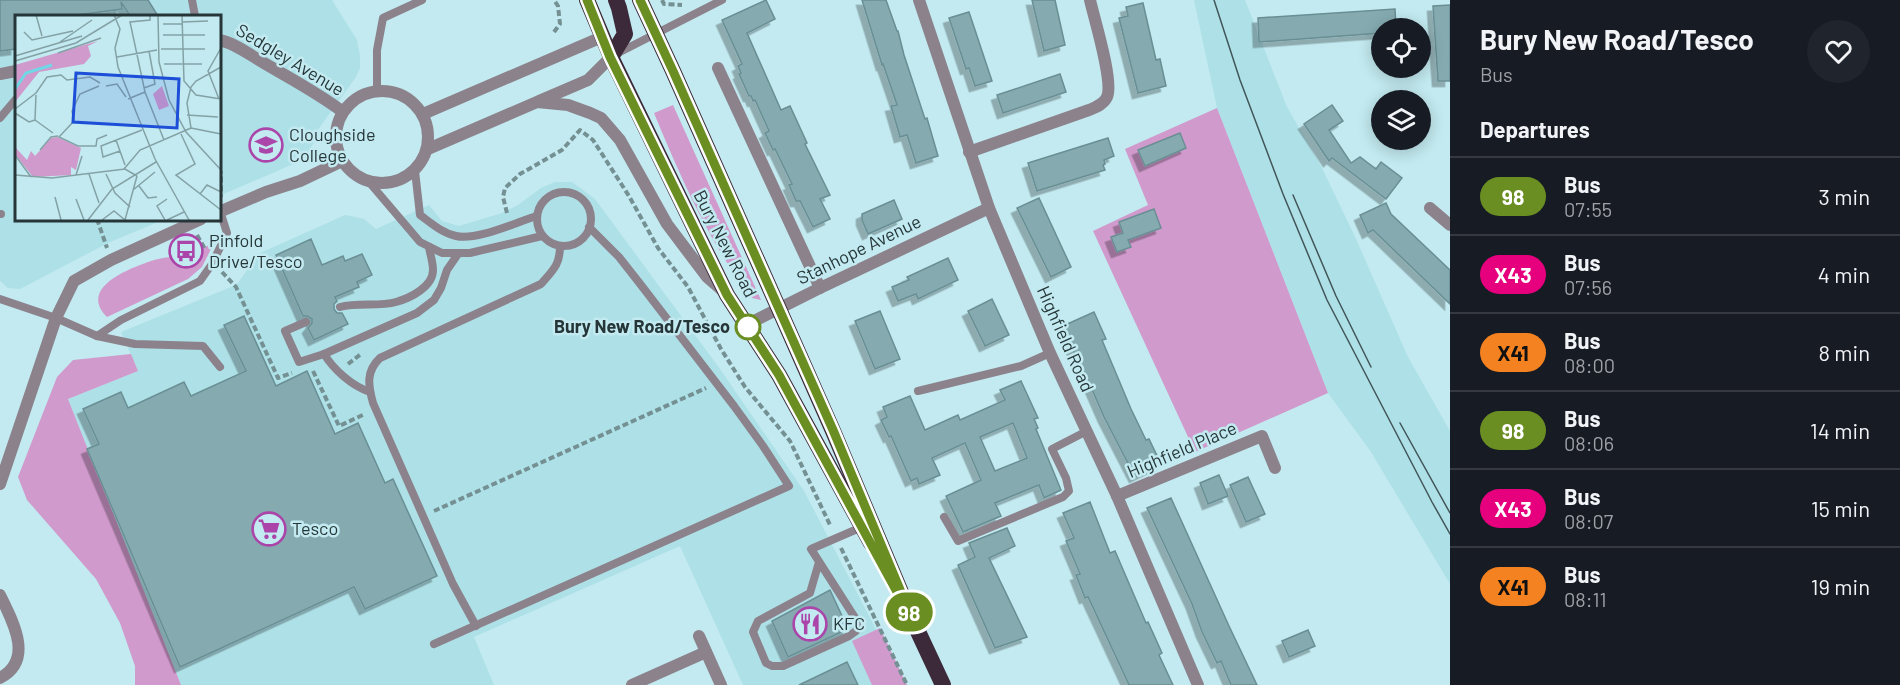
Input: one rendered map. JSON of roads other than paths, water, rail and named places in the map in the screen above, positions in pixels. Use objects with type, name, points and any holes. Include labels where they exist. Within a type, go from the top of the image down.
[{"type":"highway","name":"Bury New Road","points":[[587,0],[610,57],[727,295],[779,375],[914,623]]},
{"type":"highway","points":[[610,57],[625,34],[616,0]]},
{"type":"highway","name":"Bury New Road","points":[[640,0],[833,430],[914,623],[943,685]]},
{"type":"highway","points":[[602,37],[656,34]]},
{"type":"street","name":"Highfield Road","points":[[919,0],[988,208],[1050,353],[1117,496],[1198,685]]},
{"type":"street","points":[[969,152],[1089,110],[1105,101],[1109,86],[1090,0]]},
{"type":"street","points":[[423,114],[602,37]]},
{"type":"street","name":"Sedgley Avenue","points":[[220,40],[234,45],[343,112]]},
{"type":"street","points":[[428,149],[588,80],[610,57]]},
{"type":"street","points":[[718,68],[820,288]]},
{"type":"street","points":[[0,74],[15,71]]},
{"type":"street","points":[[377,91],[404,96],[423,114],[427,125],[428,149],[423,161],[415,171],[401,180],[386,184],[358,178],[342,161],[337,149],[335,136],[337,124],[343,112],[364,94],[377,91]]},
{"type":"street","points":[[537,102],[568,105],[601,118],[620,140],[667,224],[707,277],[727,295]]},
{"type":"street","points":[[220,211],[300,181],[342,161]]},
{"type":"street","name":"Stanhope Avenue","points":[[746,325],[988,208]]},
{"type":"street","points":[[1430,208],[1450,225]]},
{"type":"street","points":[[0,484],[56,318],[74,282],[111,260],[196,221]]},
{"type":"street","name":"Highfield Place","points":[[1117,496],[1262,436],[1275,468]]},
{"type":"street","points":[[0,595],[18,638],[19,654],[15,666],[0,678]]},
{"type":"street","points":[[699,636],[721,685]]},
{"type":"street","points":[[633,685],[706,652]]},
{"type":"lane","points":[[192,0],[195,15]]},
{"type":"lane","points":[[377,91],[376,50],[383,18],[422,0]]},
{"type":"lane","points":[[610,57],[722,0]]},
{"type":"lane","points":[[0,118],[15,100]]},
{"type":"lane","points":[[415,171],[420,215],[436,228],[457,237],[480,235],[537,216]]},
{"type":"lane","points":[[369,182],[420,242],[442,253],[482,251],[542,236]]},
{"type":"lane","points":[[567,193],[577,196],[585,203],[590,213],[589,227],[580,241],[570,246],[560,246],[542,236],[538,229],[537,216],[540,206],[547,198],[567,193]]},
{"type":"lane","points":[[97,336],[121,320],[200,281],[213,262],[227,233],[220,211]]},
{"type":"lane","points":[[434,644],[789,486],[764,446],[619,257],[589,227]]},
{"type":"lane","points":[[476,626],[453,584],[373,403],[369,374],[380,358],[541,284],[556,268],[560,258],[560,246]]},
{"type":"lane","points":[[340,307],[350,304],[395,302],[419,292],[433,272],[429,247]]},
{"type":"lane","points":[[306,322],[285,331],[299,366],[426,307],[434,300],[447,270],[458,254]]},
{"type":"lane","points":[[0,299],[56,318],[97,336],[135,344],[203,346],[220,367]]},
{"type":"lane","points":[[918,391],[1021,366],[1050,353]]},
{"type":"lane","points":[[324,354],[330,363],[357,388],[370,392]]},
{"type":"lane","points":[[944,517],[958,541],[1063,497],[1069,490],[1052,448],[1087,431]]},
{"type":"lane","points":[[819,562],[810,593],[758,621],[753,632],[766,663],[772,666],[783,666],[856,631],[859,624],[811,549],[862,527]]},
{"type":"tram line","points":[[1214,0],[1240,80],[1283,194],[1327,300],[1450,534]]},
{"type":"tram line","points":[[1293,195],[1336,296],[1371,367]]},
{"type":"tram line","points":[[1400,423],[1450,513]]},
{"type":"place","name":"Cloughside College","points":[[266,145]]},
{"type":"place","name":"Pinfold Drive/Tesco","points":[[186,251]]},
{"type":"place","name":"Bury New Road/Tesco","points":[[748,327]]},
{"type":"place","name":"Tesco","points":[[269,529]]},
{"type":"place","name":"KFC","points":[[810,624]]}]
